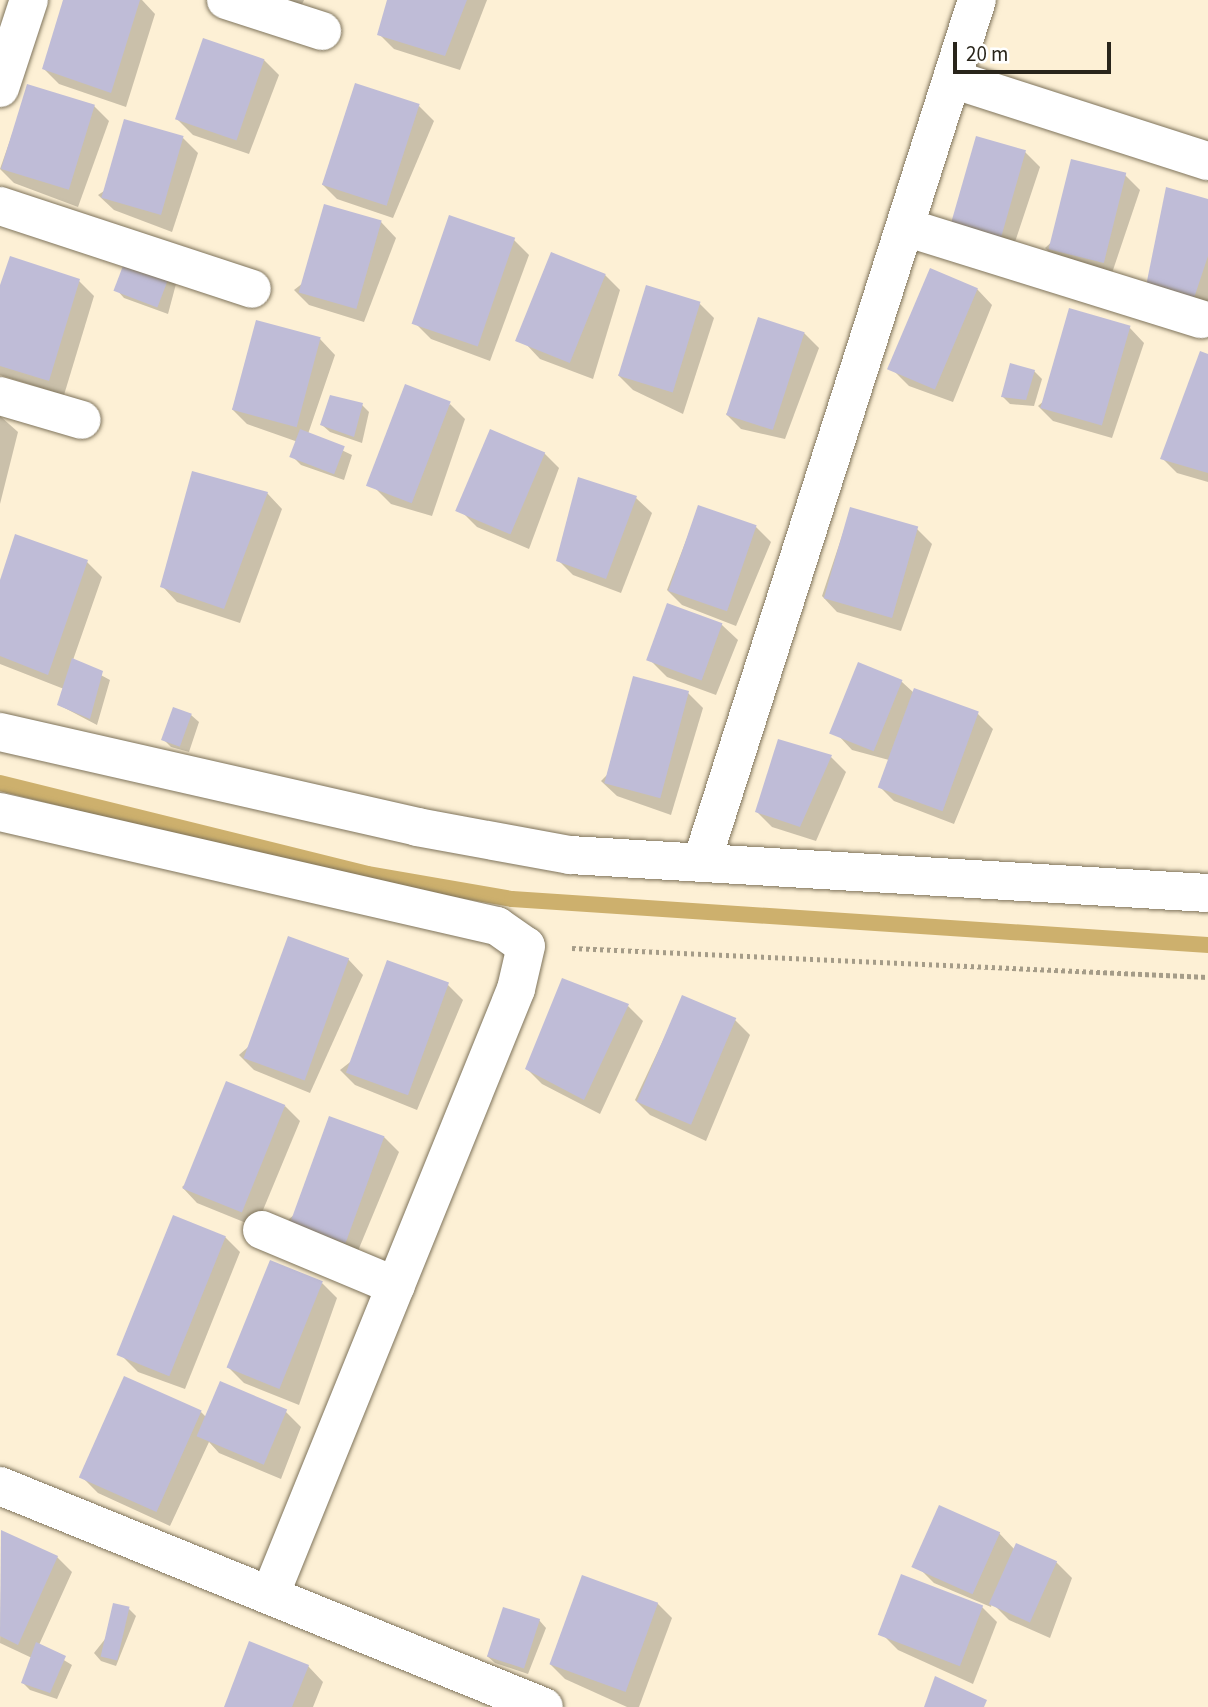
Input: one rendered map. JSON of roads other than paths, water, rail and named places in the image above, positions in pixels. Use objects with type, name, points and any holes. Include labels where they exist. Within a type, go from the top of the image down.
[{"type":"street","points":[[2,76],[29,0]]},
{"type":"street","points":[[226,0],[322,31]]},
{"type":"street","points":[[702,861],[977,0]]},
{"type":"street","points":[[951,79],[1208,162]]},
{"type":"street","points":[[0,206],[252,289]]},
{"type":"street","points":[[905,228],[1201,319]]},
{"type":"street","points":[[0,396],[82,420]]},
{"type":"street","points":[[0,732],[417,827],[570,855],[1208,893]]},
{"type":"street","points":[[0,812],[498,926],[526,946],[516,989],[270,1595]]},
{"type":"street","points":[[262,1230],[396,1286]]},
{"type":"street","points":[[0,1486],[544,1707]]},
{"type":"waterway","points":[[0,783],[367,874],[512,899],[1208,945]]}]
